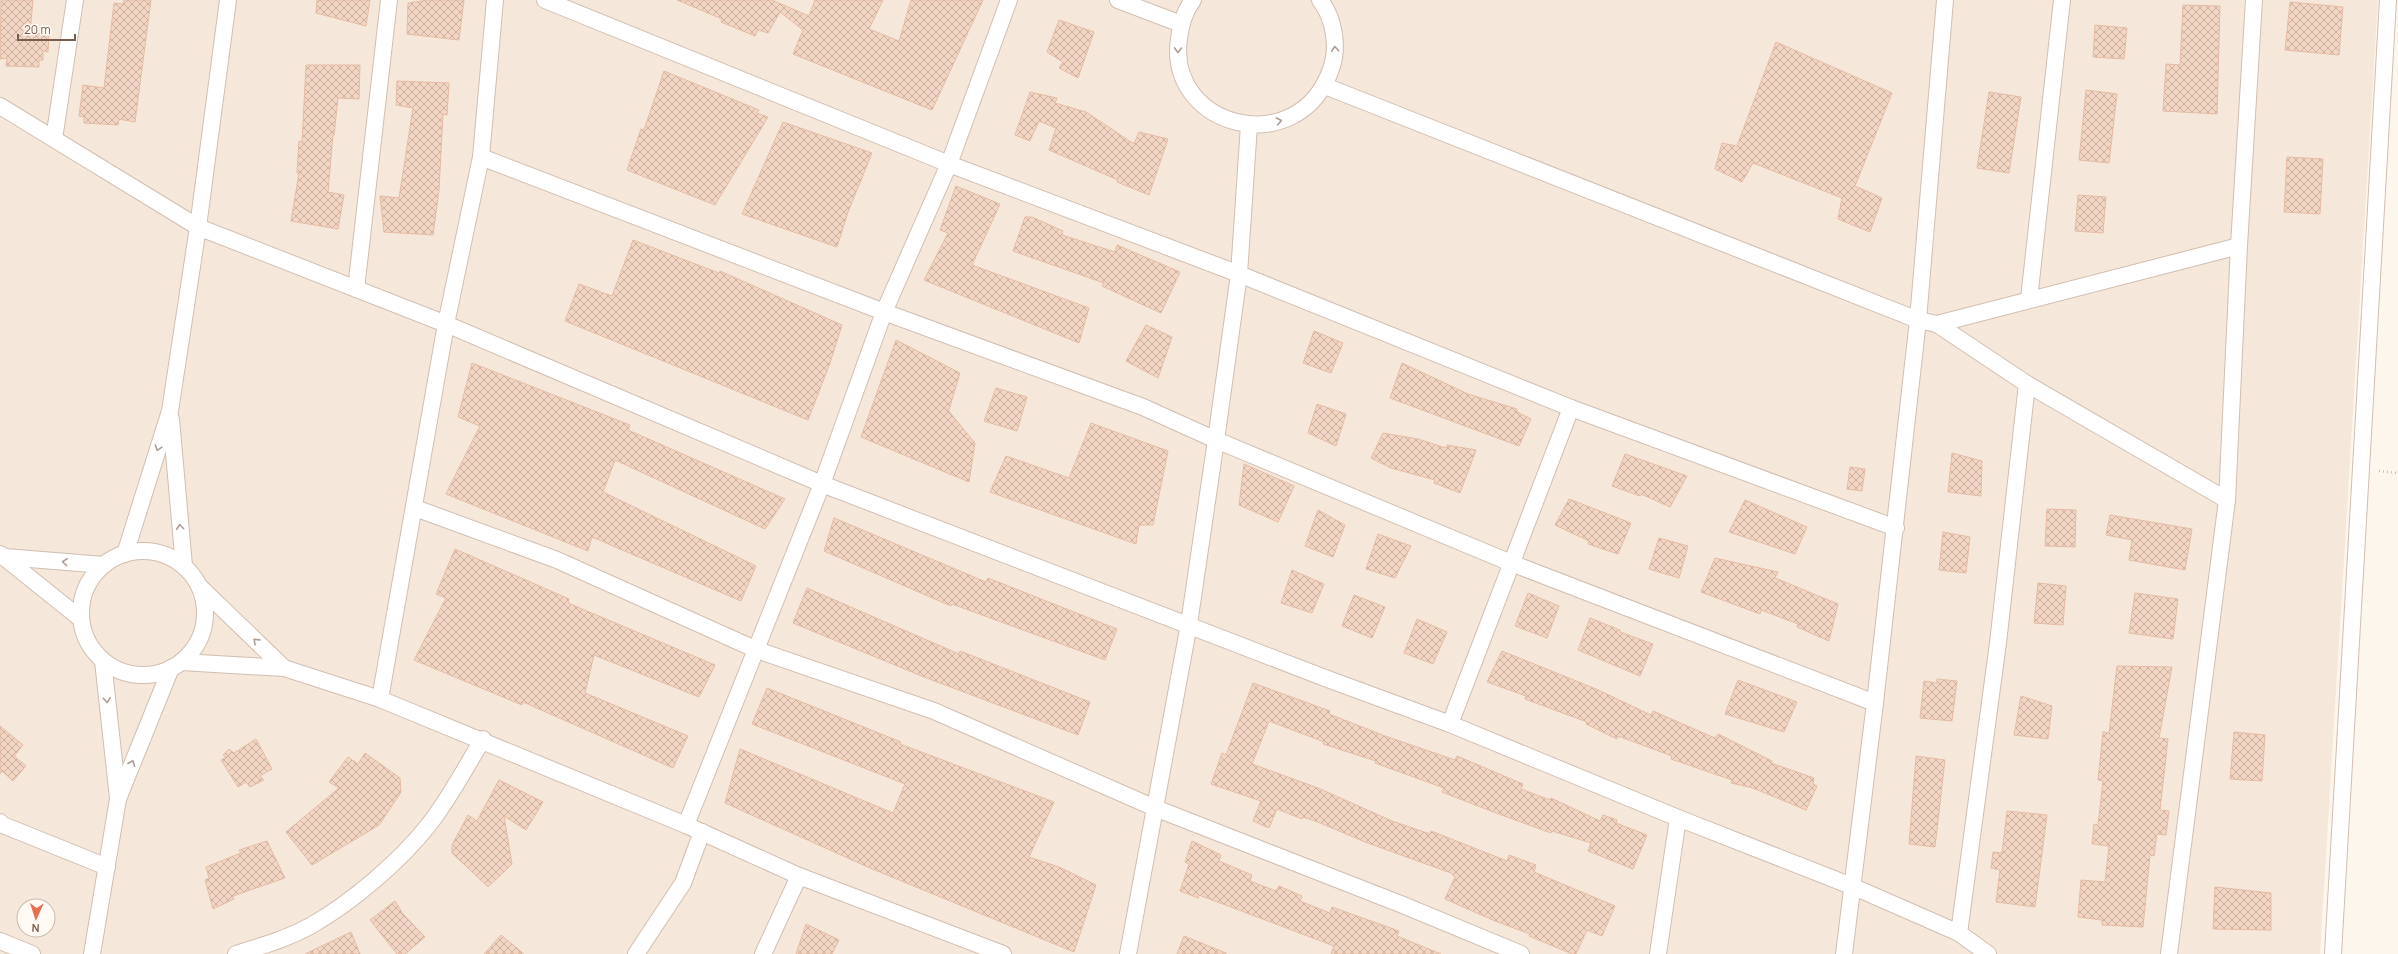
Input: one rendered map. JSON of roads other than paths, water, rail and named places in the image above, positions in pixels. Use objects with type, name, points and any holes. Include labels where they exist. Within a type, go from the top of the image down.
[{"type":"street","points":[[54,139],[75,0]]},
{"type":"street","points":[[125,554],[170,411],[198,228],[228,0]]},
{"type":"street","points":[[356,289],[389,0]]},
{"type":"street","points":[[380,699],[415,508],[446,324],[481,157],[495,0]]},
{"type":"street","points":[[545,0],[949,164],[1239,274],[1571,408],[1896,528]]},
{"type":"street","points":[[686,825],[822,484],[884,312],[949,164],[1009,0]]},
{"type":"street","points":[[1118,0],[1181,24]]},
{"type":"street","points":[[1193,0],[1187,9],[1181,24],[1177,51],[1182,74],[1193,95],[1210,112],[1232,122],[1249,126],[1283,121],[1307,108],[1325,86],[1335,58],[1334,28],[1320,0]]},
{"type":"street","points":[[1844,954],[1854,887],[1896,528],[1918,320],[1945,0]]},
{"type":"street","points":[[2029,299],[2062,0]]},
{"type":"street","points":[[2169,954],[2227,500],[2239,246],[2254,0]]},
{"type":"street","points":[[2333,954],[2388,0]]},
{"type":"street","points":[[1325,86],[1918,320],[1937,324],[2027,384],[2227,500]]},
{"type":"street","points":[[0,106],[198,228],[446,324],[822,484],[1189,624],[1325,678],[1450,724],[1678,818],[1854,887],[1959,933],[1988,954]]},
{"type":"street","points":[[1128,954],[1189,624],[1216,440],[1239,274],[1249,126]]},
{"type":"street","points":[[481,157],[884,312],[1143,407],[1216,440],[1511,563],[1875,703]]},
{"type":"street","points":[[1937,324],[2239,246]]},
{"type":"street","points":[[1959,933],[1998,643],[2027,384]]},
{"type":"street","points":[[1450,724],[1571,408]]},
{"type":"street","points":[[170,411],[184,566]]},
{"type":"street","points":[[415,508],[557,560],[757,650],[934,711],[1155,808],[1395,902],[1521,954]]},
{"type":"street","points":[[199,585],[205,610],[205,622],[196,645],[176,665],[160,673],[137,675],[125,672],[103,661],[88,642],[81,619],[84,595],[95,573],[104,565],[125,554],[150,551],[162,554],[184,566],[199,585],[284,668]]},
{"type":"street","points":[[3,556],[104,565]]},
{"type":"street","points":[[3,556],[81,619]]},
{"type":"street","points":[[103,661],[118,799]]},
{"type":"street","points":[[176,665],[284,668],[380,699],[483,740],[686,825],[799,876],[1003,954]]},
{"type":"street","points":[[92,954],[118,799],[176,665]]},
{"type":"street","points":[[236,954],[270,944],[312,925],[361,890],[399,859],[428,826],[483,740]]},
{"type":"street","points":[[1658,954],[1678,818]]},
{"type":"street","points":[[0,822],[3,825],[107,867]]},
{"type":"street","points":[[636,954],[683,883],[702,832]]},
{"type":"street","points":[[763,954],[799,876]]},
{"type":"street","points":[[0,941],[32,954]]}]
